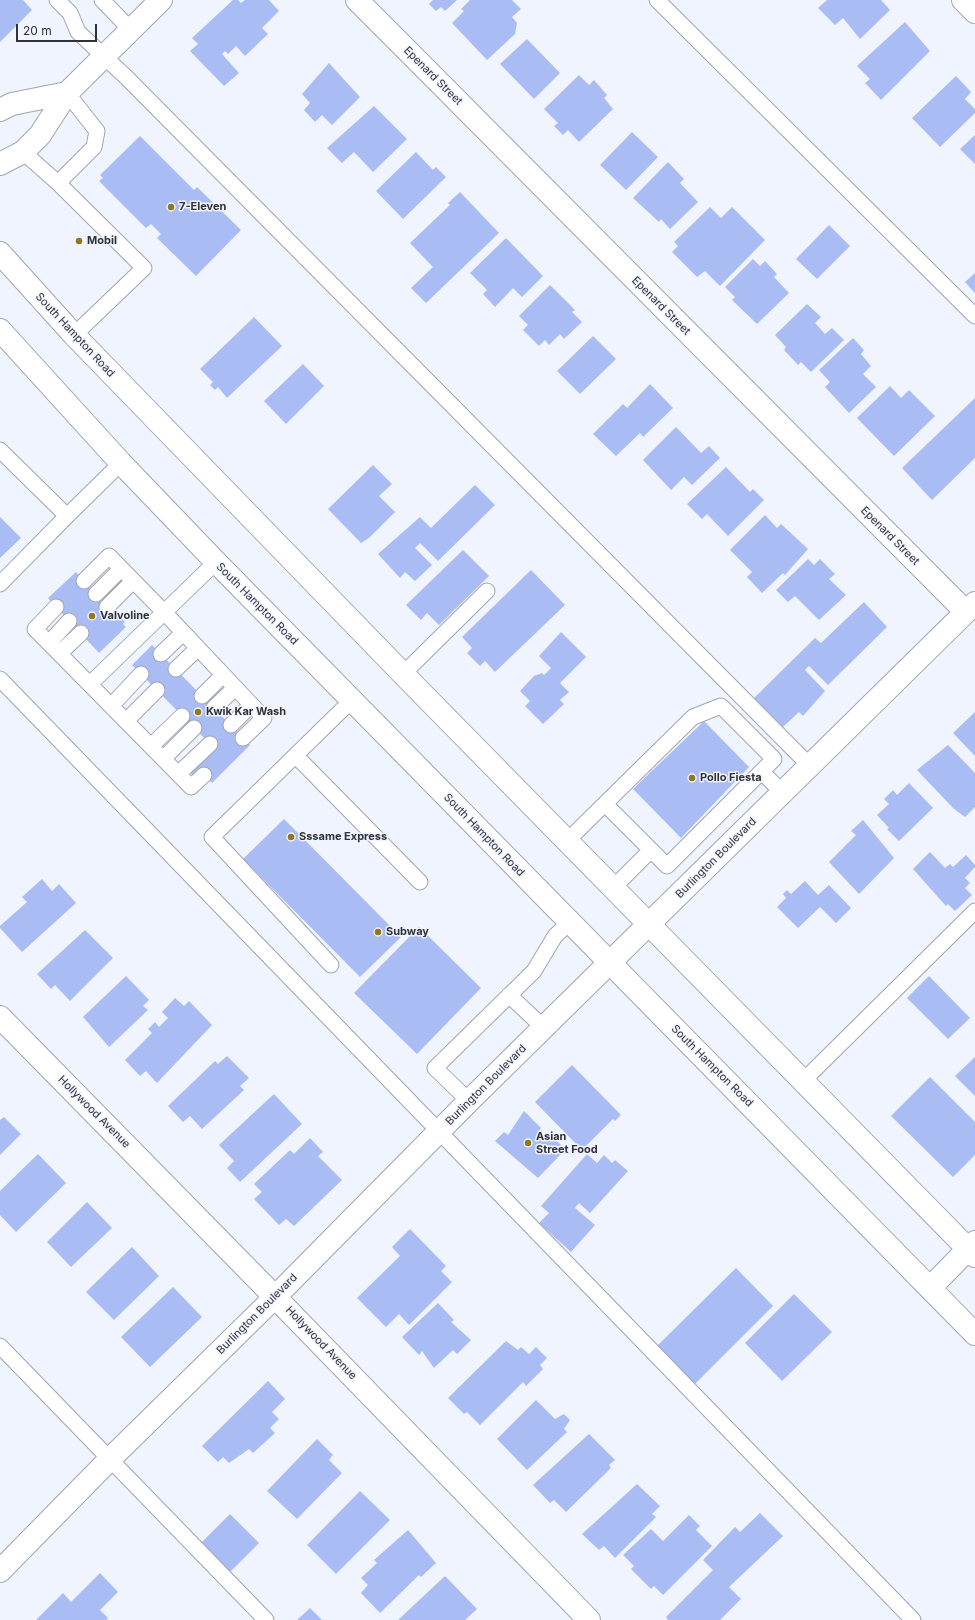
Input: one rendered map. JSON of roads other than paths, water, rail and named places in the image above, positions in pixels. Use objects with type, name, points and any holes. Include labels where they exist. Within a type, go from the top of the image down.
[{"type":"street","points":[[0,164],[23,152],[40,136],[67,93],[161,0]]},
{"type":"street","name":"Epenard Street","points":[[357,0],[970,607]]},
{"type":"street","points":[[963,0],[975,12]]},
{"type":"street","points":[[0,110],[12,104],[67,93]]},
{"type":"street","name":"South Hampton Road","points":[[0,253],[74,335],[403,674],[802,1082],[973,1249]]},
{"type":"street","name":"South Hampton Road","points":[[0,330],[121,463],[216,562],[975,1334]]},
{"type":"street","name":"Burlington Boulevard","points":[[0,1571],[110,1459],[275,1297],[469,1102],[970,607]]},
{"type":"street","name":"Hollywood Avenue","points":[[0,1017],[589,1620]]},
{"type":"street","points":[[930,1288],[973,1249]]},
{"type":"lane","points":[[57,0],[70,13],[78,32],[104,56],[810,766]]},
{"type":"lane","points":[[102,0],[131,30]]},
{"type":"lane","points":[[657,0],[975,316]]},
{"type":"lane","points":[[58,183],[94,147],[97,131],[67,93]]},
{"type":"lane","points":[[23,152],[58,183],[144,268],[74,335]]},
{"type":"lane","points":[[0,450],[67,516]]},
{"type":"lane","points":[[0,584],[121,463]]},
{"type":"lane","points":[[84,581],[109,556],[122,568],[264,718],[243,738]]},
{"type":"lane","points":[[90,684],[216,562]]},
{"type":"lane","points":[[96,594],[122,568]]},
{"type":"lane","points":[[107,606],[133,581]]},
{"type":"lane","points":[[403,674],[487,591]]},
{"type":"lane","points":[[56,607],[35,629],[126,720],[191,788],[204,775]]},
{"type":"lane","points":[[49,643],[69,621]]},
{"type":"lane","points":[[161,654],[183,632]]},
{"type":"lane","points":[[60,654],[81,633]]},
{"type":"lane","points":[[176,669],[198,648]]},
{"type":"lane","points":[[111,706],[142,674]]},
{"type":"lane","points":[[202,696],[223,674]]},
{"type":"lane","points":[[0,679],[913,1620]]},
{"type":"lane","points":[[214,708],[235,688]]},
{"type":"lane","points":[[126,720],[157,690]]},
{"type":"lane","points":[[331,965],[212,837],[352,700]]},
{"type":"lane","points":[[231,725],[251,705]]},
{"type":"lane","points":[[567,841],[693,717],[721,706],[774,759]]},
{"type":"lane","points":[[151,746],[182,716]]},
{"type":"lane","points":[[163,759],[194,728]]},
{"type":"lane","points":[[178,774],[210,744]]},
{"type":"lane","points":[[605,804],[667,866],[774,759],[790,746]]},
{"type":"lane","points":[[296,756],[420,882]]},
{"type":"lane","points":[[762,772],[782,792]]},
{"type":"lane","points":[[613,888],[651,850]]},
{"type":"lane","points":[[802,1082],[975,911]]},
{"type":"lane","points":[[469,1102],[435,1068],[534,971],[554,936],[570,922]]},
{"type":"lane","points":[[509,995],[544,1028]]},
{"type":"lane","points":[[0,1346],[266,1620]]},
{"type":"place","name":"7-Eleven","points":[[171,207]]},
{"type":"place","name":"Mobil","points":[[79,241]]},
{"type":"place","name":"Valvoline","points":[[92,616]]},
{"type":"place","name":"Kwik Kar Wash","points":[[198,712]]},
{"type":"place","name":"Pollo Fiesta","points":[[692,778]]},
{"type":"place","name":"Sssame Express","points":[[291,837]]},
{"type":"place","name":"Subway","points":[[378,932]]},
{"type":"place","name":"Asian Street Food","points":[[528,1143]]}]
